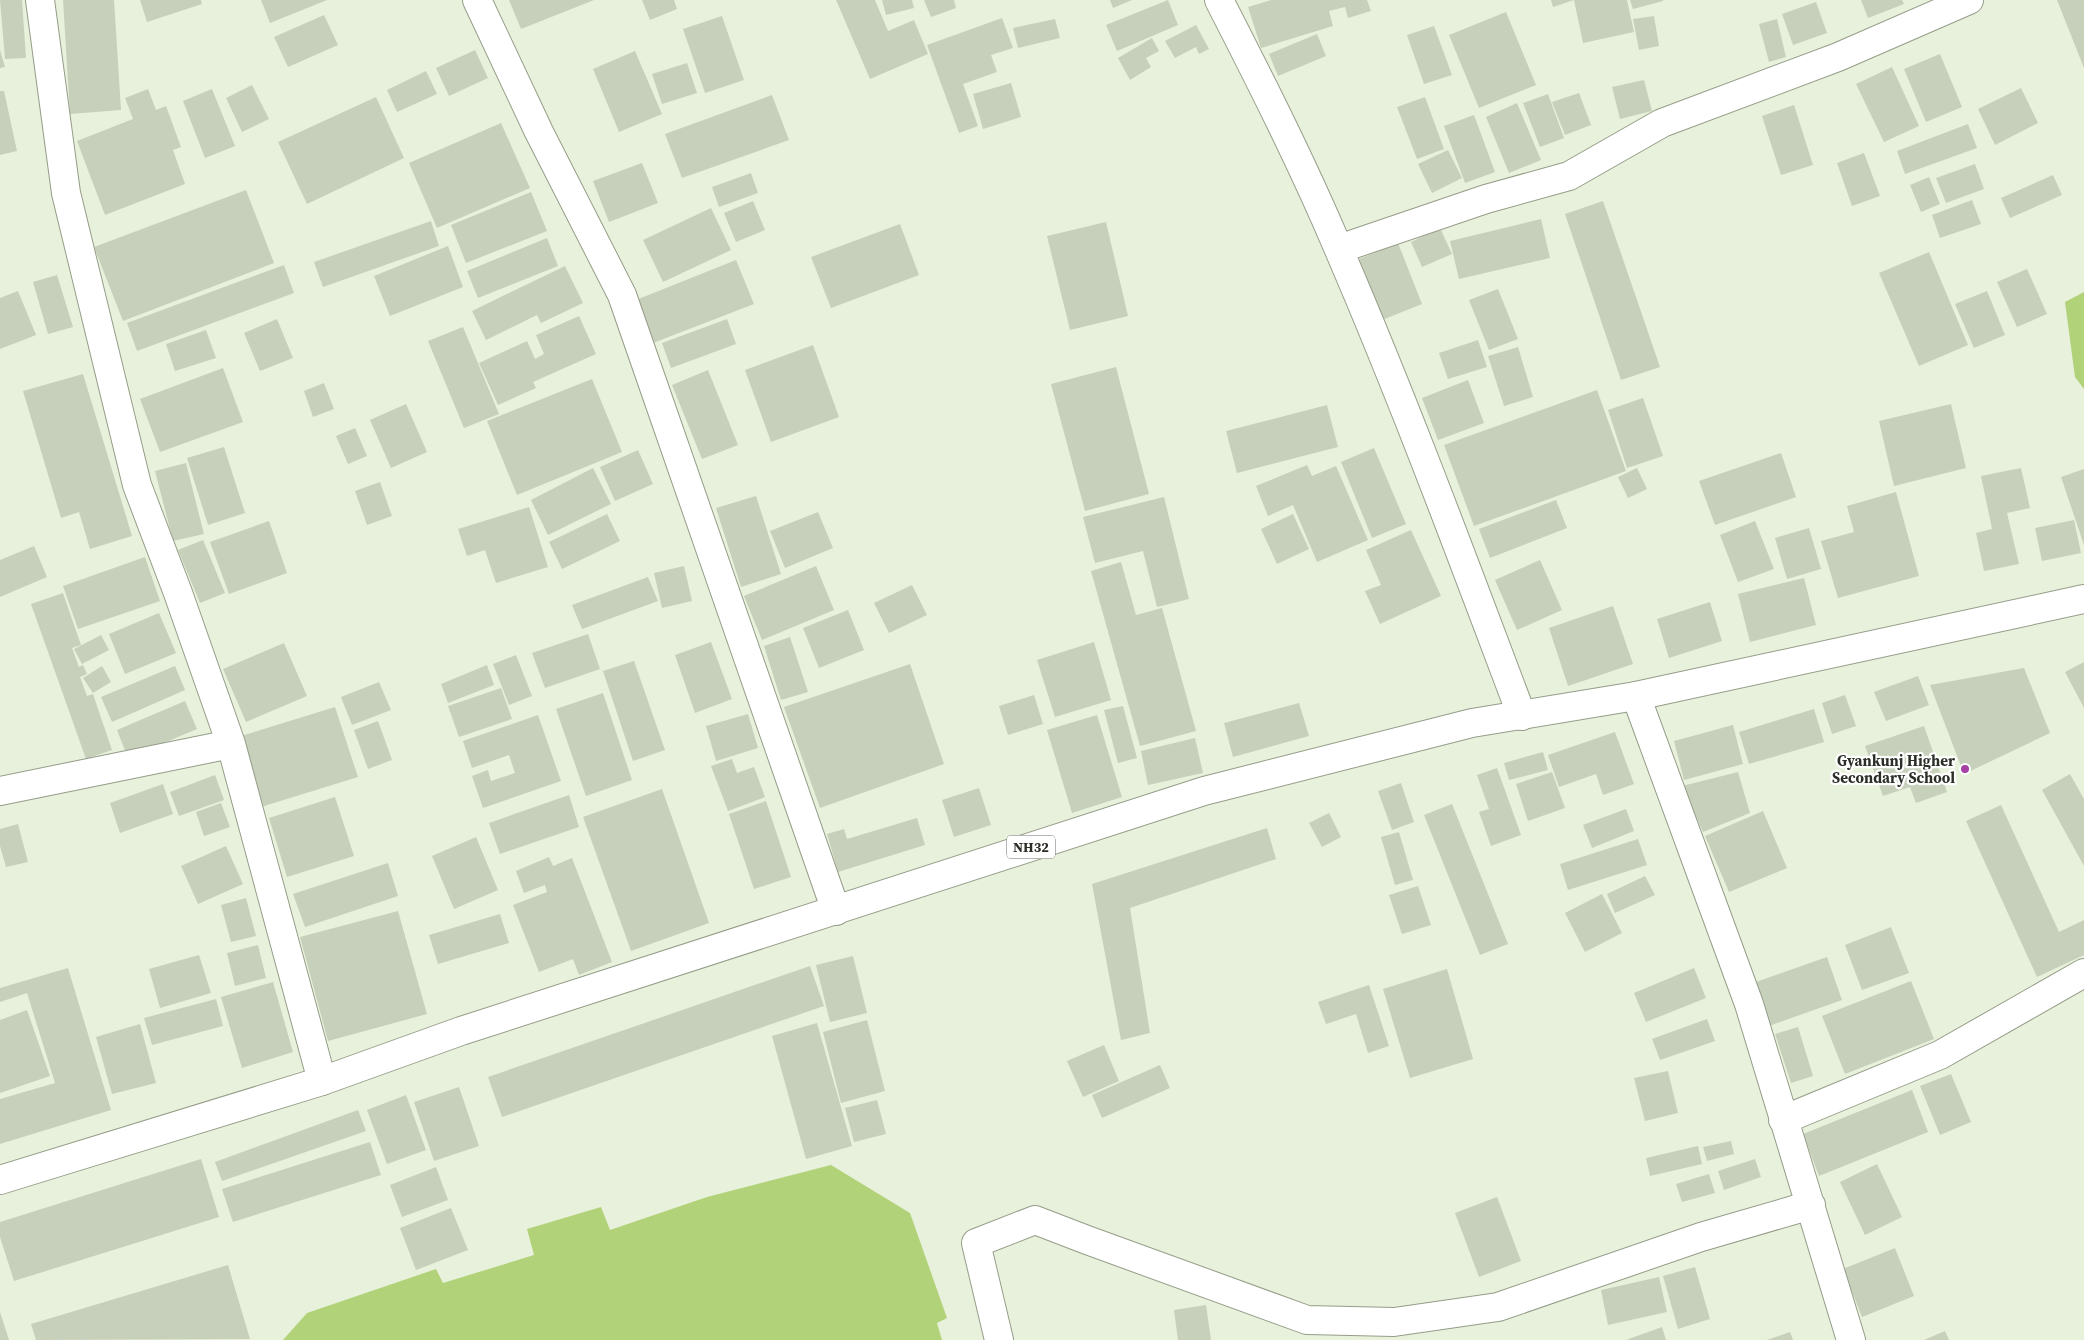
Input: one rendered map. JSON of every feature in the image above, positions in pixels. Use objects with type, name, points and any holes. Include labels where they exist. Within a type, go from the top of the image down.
[{"type":"street","points":[[40,0],[66,193],[138,485],[231,744],[322,1081]]},
{"type":"street","points":[[477,0],[539,132],[622,296],[836,910]]},
{"type":"street","points":[[1219,0],[1253,67],[1339,249],[1425,460],[1522,716]]},
{"type":"street","points":[[1339,249],[1486,199],[1569,176],[1662,123],[1838,57],[1970,0]]},
{"type":"street","name":"NH32","points":[[0,1180],[322,1081],[461,1031],[1204,791],[1472,723],[1636,696],[2084,599]]},
{"type":"street","points":[[1636,696],[1748,1004],[1851,1340]]},
{"type":"street","points":[[0,791],[231,744]]},
{"type":"street","points":[[1783,1120],[1940,1055],[2084,974]]},
{"type":"street","points":[[999,1340],[976,1243],[1035,1220],[1307,1320],[1394,1322],[1498,1307],[1701,1237],[1811,1205]]},
{"type":"shaded area","points":[[2084,292],[2084,389],[2075,377],[2065,302]]},
{"type":"shaded area","points":[[831,1165],[910,1213],[947,1318],[937,1323],[942,1340],[283,1340],[307,1313],[436,1269],[443,1283],[534,1255],[527,1229],[601,1207],[610,1230],[707,1197]]},
{"type":"building","points":[[0,0],[22,0],[26,58],[5,59]]},
{"type":"building","points":[[63,0],[114,0],[121,110],[70,114]]},
{"type":"building","points":[[140,0],[201,0],[202,4],[147,22]]},
{"type":"building","points":[[261,0],[327,0],[270,23]]},
{"type":"building","points":[[509,0],[594,0],[521,29]]},
{"type":"building","points":[[642,0],[674,0],[677,9],[650,20]]},
{"type":"building","points":[[836,0],[875,0],[888,31],[914,20],[928,54],[870,79]]},
{"type":"building","points":[[882,0],[912,0],[914,8],[886,15]]},
{"type":"building","points":[[924,0],[954,0],[956,8],[931,17]]},
{"type":"building","points":[[1110,0],[1132,0],[1113,8]]},
{"type":"building","points":[[1168,0],[1178,25],[1117,51],[1106,25]]},
{"type":"building","points":[[1271,0],[1367,0],[1371,11],[1348,18],[1345,7],[1329,11],[1333,26],[1261,48],[1248,7]]},
{"type":"building","points":[[1551,0],[1574,0],[1553,7]]},
{"type":"building","points":[[1574,0],[1627,0],[1634,32],[1583,43]]},
{"type":"building","points":[[1630,0],[1663,0],[1663,1],[1633,9]]},
{"type":"building","points":[[1861,0],[1902,0],[1904,4],[1868,18]]},
{"type":"building","points":[[2057,0],[2084,0],[2084,68]]},
{"type":"building","points":[[1816,2],[1827,33],[1793,45],[1782,14]]},
{"type":"building","points":[[1506,12],[1536,85],[1479,108],[1449,35]]},
{"type":"building","points":[[324,15],[338,45],[288,67],[274,37]]},
{"type":"building","points":[[722,16],[744,80],[705,93],[683,29]]},
{"type":"building","points":[[1654,16],[1659,46],[1639,50],[1633,19]]},
{"type":"building","points":[[1002,18],[1013,48],[991,55],[997,72],[963,84],[978,126],[959,133],[927,45]]},
{"type":"building","points":[[1055,19],[1060,38],[1018,48],[1013,28]]},
{"type":"building","points":[[1777,19],[1786,57],[1769,62],[1759,24]]},
{"type":"building","points":[[1196,25],[1209,49],[1199,54],[1196,47],[1175,58],[1165,41]]},
{"type":"building","points":[[1434,26],[1452,75],[1424,84],[1407,35]]},
{"type":"building","points":[[1317,34],[1326,56],[1278,76],[1269,54]]},
{"type":"building","points":[[1152,38],[1159,51],[1146,58],[1151,67],[1130,80],[1118,58]]},
{"type":"building","points":[[0,50],[5,67],[0,68]]},
{"type":"building","points":[[475,50],[488,78],[449,96],[436,68]]},
{"type":"building","points":[[635,51],[662,114],[619,132],[593,69]]},
{"type":"building","points":[[1940,54],[1962,107],[1926,122],[1904,69]]},
{"type":"building","points":[[687,63],[697,93],[662,104],[652,74]]},
{"type":"building","points":[[1892,67],[1919,126],[1884,142],[1856,84]]},
{"type":"building","points":[[426,71],[437,94],[397,112],[387,90]]},
{"type":"building","points":[[1644,80],[1652,111],[1620,119],[1612,87]]},
{"type":"building","points":[[1011,83],[1021,117],[983,129],[973,94]]},
{"type":"building","points":[[252,85],[269,119],[242,132],[226,98]]},
{"type":"building","points":[[2021,88],[2038,123],[1995,145],[1978,109]]},
{"type":"building","points":[[148,89],[156,110],[166,106],[181,147],[173,150],[185,184],[105,215],[77,141],[133,119],[125,98]]},
{"type":"building","points":[[212,89],[235,146],[205,158],[183,101]]},
{"type":"building","points":[[0,91],[4,91],[17,151],[0,155]]},
{"type":"building","points":[[1579,93],[1591,125],[1565,135],[1552,102]]},
{"type":"building","points":[[1548,94],[1564,138],[1540,147],[1523,103]]},
{"type":"building","points":[[772,95],[789,140],[682,178],[665,134]]},
{"type":"building","points":[[376,97],[404,158],[307,204],[278,142]]},
{"type":"building","points":[[1425,97],[1444,149],[1417,159],[1397,107]]},
{"type":"building","points":[[1517,103],[1541,160],[1509,173],[1486,117]]},
{"type":"building","points":[[1794,105],[1813,165],[1781,175],[1762,116]]},
{"type":"building","points":[[1474,115],[1495,172],[1465,183],[1444,126]]},
{"type":"building","points":[[501,123],[530,188],[437,228],[409,163]]},
{"type":"building","points":[[1968,124],[1977,148],[1905,174],[1897,151]]},
{"type":"building","points":[[1448,150],[1462,178],[1432,193],[1418,164]]},
{"type":"building","points":[[1864,153],[1880,196],[1852,206],[1837,163]]},
{"type":"building","points":[[642,163],[658,203],[609,222],[593,181]]},
{"type":"building","points":[[1975,164],[1984,189],[1946,203],[1936,178]]},
{"type":"building","points":[[751,173],[758,193],[719,207],[712,187]]},
{"type":"building","points":[[2053,175],[2062,195],[2010,218],[2001,198]]},
{"type":"building","points":[[1929,177],[1940,204],[1921,212],[1910,185]]},
{"type":"building","points":[[246,190],[274,263],[123,321],[94,247]]},
{"type":"building","points":[[531,192],[547,231],[466,263],[451,225]]},
{"type":"building","points":[[1972,200],[1981,224],[1940,238],[1932,215]]},
{"type":"building","points":[[753,201],[765,230],[736,242],[724,213]]},
{"type":"building","points":[[1603,201],[1660,367],[1621,380],[1565,214]]},
{"type":"building","points":[[711,208],[731,250],[663,282],[643,240]]},
{"type":"building","points":[[1541,219],[1550,258],[1459,279],[1450,241]]},
{"type":"building","points":[[431,221],[439,246],[323,287],[314,262]]},
{"type":"building","points":[[1106,222],[1128,316],[1070,330],[1047,236]]},
{"type":"building","points":[[900,224],[919,275],[831,308],[811,257]]},
{"type":"building","points":[[1440,228],[1452,254],[1422,267],[1411,242]]},
{"type":"building","points":[[547,238],[558,266],[478,298],[467,271]]},
{"type":"building","points":[[1398,243],[1422,304],[1382,320],[1359,259]]},
{"type":"building","points":[[448,246],[463,287],[390,316],[374,276]]},
{"type":"building","points":[[1929,252],[1968,345],[1919,366],[1879,273]]},
{"type":"building","points":[[736,260],[754,304],[653,343],[636,300]]},
{"type":"building","points":[[284,265],[294,293],[137,351],[127,323]]},
{"type":"building","points":[[565,266],[583,303],[541,323],[537,315],[486,340],[472,311]]},
{"type":"building","points":[[2027,269],[2047,314],[2017,327],[1997,282]]},
{"type":"building","points":[[57,275],[73,327],[48,334],[33,282]]},
{"type":"building","points":[[1498,289],[1518,339],[1489,350],[1469,300]]},
{"type":"building","points":[[18,291],[36,335],[0,349],[0,298]]},
{"type":"building","points":[[1987,291],[2005,335],[1974,348],[1955,304]]},
{"type":"building","points":[[579,316],[596,354],[533,382],[536,388],[498,405],[479,363],[527,341],[535,359],[544,354],[536,335]]},
{"type":"building","points":[[277,319],[293,358],[260,371],[244,333]]},
{"type":"building","points":[[727,319],[736,344],[671,368],[662,343]]},
{"type":"building","points":[[463,327],[499,414],[464,428],[428,341]]},
{"type":"building","points":[[206,330],[216,358],[175,371],[166,344]]},
{"type":"building","points":[[1478,340],[1487,367],[1448,379],[1439,353]]},
{"type":"building","points":[[813,345],[839,417],[771,442],[745,370]]},
{"type":"building","points":[[1518,347],[1533,397],[1504,406],[1488,356]]},
{"type":"building","points":[[1116,367],[1149,494],[1085,511],[1051,384]]},
{"type":"building","points":[[223,368],[243,422],[160,452],[140,399]]},
{"type":"building","points":[[708,370],[738,445],[702,459],[672,385]]},
{"type":"building","points":[[83,374],[132,536],[90,549],[79,512],[61,518],[23,391]]},
{"type":"building","points":[[592,379],[622,452],[517,495],[487,421]]},
{"type":"building","points":[[1468,380],[1484,423],[1438,440],[1422,398]]},
{"type":"building","points":[[324,383],[334,409],[313,417],[304,391]]},
{"type":"building","points":[[1597,390],[1626,471],[1474,526],[1444,445]]},
{"type":"building","points":[[1643,398],[1663,456],[1627,468],[1608,410]]},
{"type":"building","points":[[406,404],[427,452],[391,468],[370,420]]},
{"type":"building","points":[[1951,404],[1966,468],[1894,486],[1879,421]]},
{"type":"building","points":[[1327,405],[1338,447],[1237,473],[1226,431]]},
{"type":"building","points":[[355,428],[367,456],[348,464],[336,436]]},
{"type":"building","points":[[224,447],[245,513],[208,525],[187,458]]},
{"type":"building","points":[[1374,448],[1406,524],[1372,538],[1341,462]]},
{"type":"building","points":[[638,450],[653,484],[615,501],[600,467]]},
{"type":"building","points":[[1781,453],[1796,497],[1715,525],[1699,481]]},
{"type":"building","points":[[186,463],[204,534],[173,541],[155,471]]},
{"type":"building","points":[[1307,465],[1312,476],[1336,466],[1368,540],[1317,562],[1293,505],[1268,516],[1256,486]]},
{"type":"building","points":[[593,468],[611,504],[548,535],[531,500]]},
{"type":"building","points":[[1637,468],[1647,489],[1628,498],[1618,477]]},
{"type":"building","points":[[2021,468],[2030,508],[2007,513],[2019,564],[1984,571],[1976,533],[1992,529],[1981,476]]},
{"type":"building","points":[[2084,469],[2084,545],[2061,477]]},
{"type":"building","points":[[380,482],[392,516],[367,525],[355,491]]},
{"type":"building","points":[[1896,492],[1919,576],[1838,598],[1821,541],[1854,532],[1847,506]]},
{"type":"building","points":[[756,496],[781,574],[741,587],[716,508]]},
{"type":"building","points":[[1164,497],[1189,599],[1157,607],[1143,551],[1095,563],[1083,517]]},
{"type":"building","points":[[1556,500],[1567,528],[1490,558],[1479,529]]},
{"type":"building","points":[[529,507],[548,567],[496,583],[485,550],[467,556],[458,529]]},
{"type":"building","points":[[818,512],[833,548],[785,568],[770,531]]},
{"type":"building","points":[[607,514],[620,541],[562,569],[549,542]]},
{"type":"building","points":[[1293,514],[1309,549],[1277,564],[1261,529]]},
{"type":"building","points":[[2074,520],[2081,553],[2042,561],[2035,528]]},
{"type":"building","points":[[269,521],[287,573],[229,594],[210,542]]},
{"type":"building","points":[[1755,521],[1774,569],[1738,582],[1720,535]]},
{"type":"building","points":[[1809,528],[1821,569],[1787,579],[1775,538]]},
{"type":"building","points":[[1411,530],[1441,596],[1380,624],[1365,591],[1381,585],[1366,550]]},
{"type":"building","points":[[203,540],[225,593],[200,603],[178,550]]},
{"type":"building","points":[[34,546],[47,577],[0,597],[0,560]]},
{"type":"building","points":[[145,557],[160,601],[78,629],[63,586]]},
{"type":"building","points":[[1540,560],[1562,610],[1517,630],[1495,580]]},
{"type":"building","points":[[1121,562],[1136,615],[1162,608],[1196,731],[1140,746],[1091,571]]},
{"type":"building","points":[[684,566],[692,601],[662,608],[654,573]]},
{"type":"building","points":[[816,566],[834,610],[762,640],[744,596]]},
{"type":"building","points":[[648,577],[658,601],[582,629],[572,605]]},
{"type":"building","points":[[1804,578],[1816,625],[1750,642],[1738,594]]},
{"type":"building","points":[[912,585],[927,615],[889,633],[874,603]]},
{"type":"building","points":[[63,593],[81,645],[72,648],[79,667],[83,665],[87,674],[80,677],[87,696],[93,694],[112,750],[86,759],[31,604]]},
{"type":"building","points":[[1710,602],[1722,641],[1669,658],[1657,619]]},
{"type":"building","points":[[1613,606],[1633,664],[1568,686],[1549,628]]},
{"type":"building","points":[[848,610],[864,650],[819,668],[803,628]]},
{"type":"building","points":[[159,613],[176,653],[125,674],[109,634]]},
{"type":"building","points":[[588,634],[600,669],[545,688],[532,653]]},
{"type":"building","points":[[101,635],[109,650],[82,664],[74,649]]},
{"type":"building","points":[[790,637],[808,692],[781,700],[764,646]]},
{"type":"building","points":[[711,642],[732,699],[695,713],[675,655]]},
{"type":"building","points":[[1094,642],[1111,700],[1055,717],[1037,660]]},
{"type":"building","points":[[284,643],[307,696],[246,722],[223,669]]},
{"type":"building","points":[[516,655],[532,696],[509,705],[493,664]]},
{"type":"building","points":[[634,661],[665,750],[633,761],[603,671]]},
{"type":"building","points":[[2084,662],[2084,708],[2065,672]]},
{"type":"building","points":[[910,664],[944,764],[820,808],[784,707]]},
{"type":"building","points":[[487,665],[494,685],[448,703],[441,684]]},
{"type":"building","points":[[102,666],[111,682],[93,693],[83,678]]},
{"type":"building","points":[[175,666],[185,690],[112,722],[101,697]]},
{"type":"building","points":[[2024,668],[2050,733],[1964,774],[1930,685]]},
{"type":"building","points":[[1918,676],[1929,705],[1886,721],[1874,692]]},
{"type":"building","points":[[379,682],[391,710],[352,725],[341,697]]},
{"type":"building","points":[[501,688],[512,719],[459,737],[448,706]]},
{"type":"building","points":[[603,693],[632,780],[586,796],[556,709]]},
{"type":"building","points":[[1034,695],[1043,724],[1008,735],[999,706]]},
{"type":"building","points":[[1845,695],[1856,726],[1832,734],[1822,703]]},
{"type":"building","points":[[185,701],[197,729],[128,758],[117,730]]},
{"type":"building","points":[[1299,703],[1309,736],[1233,757],[1224,723]]},
{"type":"building","points":[[1123,706],[1137,758],[1118,763],[1104,710]]},
{"type":"building","points":[[335,707],[358,777],[261,807],[238,737]]},
{"type":"building","points":[[1814,709],[1824,742],[1749,764],[1739,732]]},
{"type":"building","points":[[748,714],[758,748],[716,761],[706,726]]},
{"type":"building","points":[[538,715],[561,781],[483,808],[472,776],[488,770],[491,781],[515,773],[509,755],[472,768],[463,741]]},
{"type":"building","points":[[1097,715],[1122,797],[1072,813],[1047,730]]},
{"type":"building","points":[[378,721],[392,760],[368,769],[354,730]]},
{"type":"building","points":[[1733,725],[1743,764],[1684,780],[1674,741]]},
{"type":"building","points":[[1924,726],[1947,792],[1916,803],[1910,787],[1883,796],[1865,746]]},
{"type":"building","points":[[1615,732],[1634,784],[1603,795],[1596,774],[1559,787],[1548,755]]},
{"type":"building","points":[[1195,738],[1203,773],[1148,785],[1141,751]]},
{"type":"building","points":[[1543,752],[1548,770],[1509,780],[1504,763]]},
{"type":"building","points":[[732,759],[737,773],[754,767],[765,797],[728,811],[711,766]]},
{"type":"building","points":[[1497,768],[1521,835],[1491,846],[1479,812],[1489,809],[1477,775]]},
{"type":"building","points":[[1552,772],[1565,808],[1528,821],[1516,784]]},
{"type":"building","points":[[1738,772],[1750,813],[1703,832],[1682,786]]},
{"type":"building","points":[[2070,774],[2084,799],[2084,866],[2042,790]]},
{"type":"building","points":[[215,775],[224,800],[179,816],[170,792]]},
{"type":"building","points":[[1401,783],[1414,822],[1392,830],[1378,791]]},
{"type":"building","points":[[163,784],[173,814],[120,833],[110,803]]},
{"type":"building","points":[[979,788],[991,825],[954,837],[942,800]]},
{"type":"building","points":[[662,789],[709,923],[631,951],[583,817]]},
{"type":"building","points":[[569,795],[579,827],[500,854],[489,823]]},
{"type":"building","points":[[335,797],[354,856],[287,877],[269,818]]},
{"type":"building","points":[[766,801],[791,877],[754,889],[729,814]]},
{"type":"building","points":[[221,803],[230,827],[204,836],[196,812]]},
{"type":"building","points":[[1452,804],[1508,944],[1480,955],[1424,815]]},
{"type":"building","points":[[2001,805],[2059,932],[2084,920],[2084,955],[2037,977],[1966,821]]},
{"type":"building","points":[[1626,809],[1634,831],[1592,848],[1583,825]]},
{"type":"building","points":[[1763,811],[1787,868],[1729,892],[1705,836]]},
{"type":"building","points":[[1329,813],[1341,837],[1322,847],[1309,823]]},
{"type":"building","points":[[917,818],[925,845],[838,872],[827,834],[844,829],[847,839]]},
{"type":"building","points":[[18,824],[28,862],[6,867],[0,846],[0,829]]},
{"type":"building","points":[[1267,828],[1276,859],[1130,908],[1150,1033],[1121,1040],[1092,884]]},
{"type":"building","points":[[1399,832],[1413,880],[1395,885],[1381,837]]},
{"type":"building","points":[[476,837],[498,890],[454,909],[432,856]]},
{"type":"building","points":[[1638,839],[1647,865],[1568,890],[1560,864]]},
{"type":"building","points":[[226,846],[243,884],[198,904],[181,866]]},
{"type":"building","points":[[549,857],[553,866],[572,858],[612,962],[579,975],[573,959],[539,972],[513,905],[547,892],[545,885],[524,893],[516,871]]},
{"type":"building","points":[[388,863],[398,896],[305,927],[293,894]]},
{"type":"building","points":[[1645,876],[1655,895],[1615,913],[1607,894]]},
{"type":"building","points":[[1418,886],[1431,925],[1402,934],[1389,895]]},
{"type":"building","points":[[1602,894],[1622,933],[1585,952],[1565,913]]},
{"type":"building","points":[[246,898],[256,936],[231,942],[221,905]]},
{"type":"building","points":[[398,911],[427,1014],[328,1041],[300,937]]},
{"type":"building","points":[[500,914],[509,943],[438,964],[429,935]]},
{"type":"building","points":[[1891,927],[1909,973],[1862,990],[1845,945]]},
{"type":"building","points":[[258,945],[266,978],[235,986],[227,953]]},
{"type":"building","points":[[199,955],[211,993],[160,1008],[149,969]]},
{"type":"building","points":[[853,956],[867,1013],[830,1022],[816,965]]},
{"type":"building","points":[[1827,957],[1842,1000],[1769,1026],[1753,983]]},
{"type":"building","points":[[810,966],[824,1006],[502,1117],[488,1077]]},
{"type":"building","points":[[68,968],[111,1110],[0,1144],[0,1099],[55,1083],[27,993],[0,1002],[0,988]]},
{"type":"building","points":[[1694,968],[1706,998],[1646,1022],[1634,993]]},
{"type":"building","points":[[1447,969],[1473,1059],[1410,1078],[1383,989]]},
{"type":"building","points":[[1911,981],[1934,1039],[1845,1074],[1822,1016]]},
{"type":"building","points":[[273,982],[293,1052],[242,1068],[221,997]]},
{"type":"building","points":[[1369,985],[1389,1046],[1368,1053],[1356,1014],[1326,1024],[1318,1002]]},
{"type":"building","points":[[216,999],[223,1026],[152,1045],[144,1018]]},
{"type":"building","points":[[27,1010],[50,1076],[0,1093],[0,1020]]},
{"type":"building","points":[[1707,1019],[1715,1041],[1660,1060],[1652,1039]]},
{"type":"building","points":[[867,1020],[885,1091],[841,1103],[823,1032]]},
{"type":"building","points":[[817,1023],[852,1146],[806,1159],[772,1036]]},
{"type":"building","points":[[140,1024],[156,1083],[112,1094],[96,1037]]},
{"type":"building","points":[[1798,1027],[1813,1076],[1791,1083],[1775,1034]]},
{"type":"building","points":[[1104,1045],[1119,1081],[1083,1097],[1067,1061]]},
{"type":"building","points":[[1160,1065],[1170,1088],[1102,1118],[1092,1095]]},
{"type":"building","points":[[1668,1071],[1678,1113],[1645,1121],[1634,1078]]},
{"type":"building","points":[[1951,1074],[1971,1122],[1940,1135],[1920,1086]]},
{"type":"building","points":[[459,1087],[479,1146],[434,1161],[414,1102]]},
{"type":"building","points":[[1912,1090],[1928,1132],[1819,1176],[1803,1134]]},
{"type":"building","points":[[406,1095],[426,1150],[387,1164],[367,1110]]},
{"type":"building","points":[[877,1100],[886,1134],[854,1142],[845,1108]]},
{"type":"building","points":[[358,1110],[366,1131],[222,1181],[215,1162]]},
{"type":"building","points":[[1731,1141],[1734,1154],[1707,1161],[1703,1147]]},
{"type":"building","points":[[370,1142],[381,1175],[233,1222],[222,1189]]},
{"type":"building","points":[[1698,1146],[1702,1164],[1650,1176],[1646,1158]]},
{"type":"building","points":[[201,1159],[219,1217],[14,1281],[0,1237],[0,1222]]},
{"type":"building","points":[[1755,1159],[1761,1177],[1724,1190],[1718,1171]]},
{"type":"building","points":[[1877,1164],[1902,1217],[1865,1235],[1840,1182]]},
{"type":"building","points":[[436,1167],[448,1200],[402,1217],[390,1185]]},
{"type":"building","points":[[1709,1174],[1715,1193],[1682,1202],[1676,1184]]},
{"type":"building","points":[[1497,1197],[1521,1261],[1479,1277],[1455,1213]]},
{"type":"building","points":[[451,1208],[468,1250],[416,1270],[400,1228]]},
{"type":"building","points":[[1895,1248],[1914,1296],[1862,1317],[1843,1269]]},
{"type":"building","points":[[228,1265],[250,1339],[36,1340],[31,1324]]},
{"type":"building","points":[[1695,1267],[1710,1319],[1678,1329],[1663,1276]]},
{"type":"building","points":[[1659,1277],[1667,1312],[1608,1325],[1601,1290]]},
{"type":"building","points":[[1206,1305],[1211,1340],[1178,1340],[1174,1310]]},
{"type":"building","points":[[0,1312],[9,1340],[0,1340]]},
{"type":"building","points":[[1662,1327],[1666,1340],[1626,1340]]},
{"type":"building","points":[[1945,1331],[1949,1340],[1924,1340]]},
{"type":"building","points":[[1790,1332],[1793,1340],[1767,1340]]},
{"type":"place","name":"Gyankunj Higher Secondary School","points":[[1965,769]]}]
